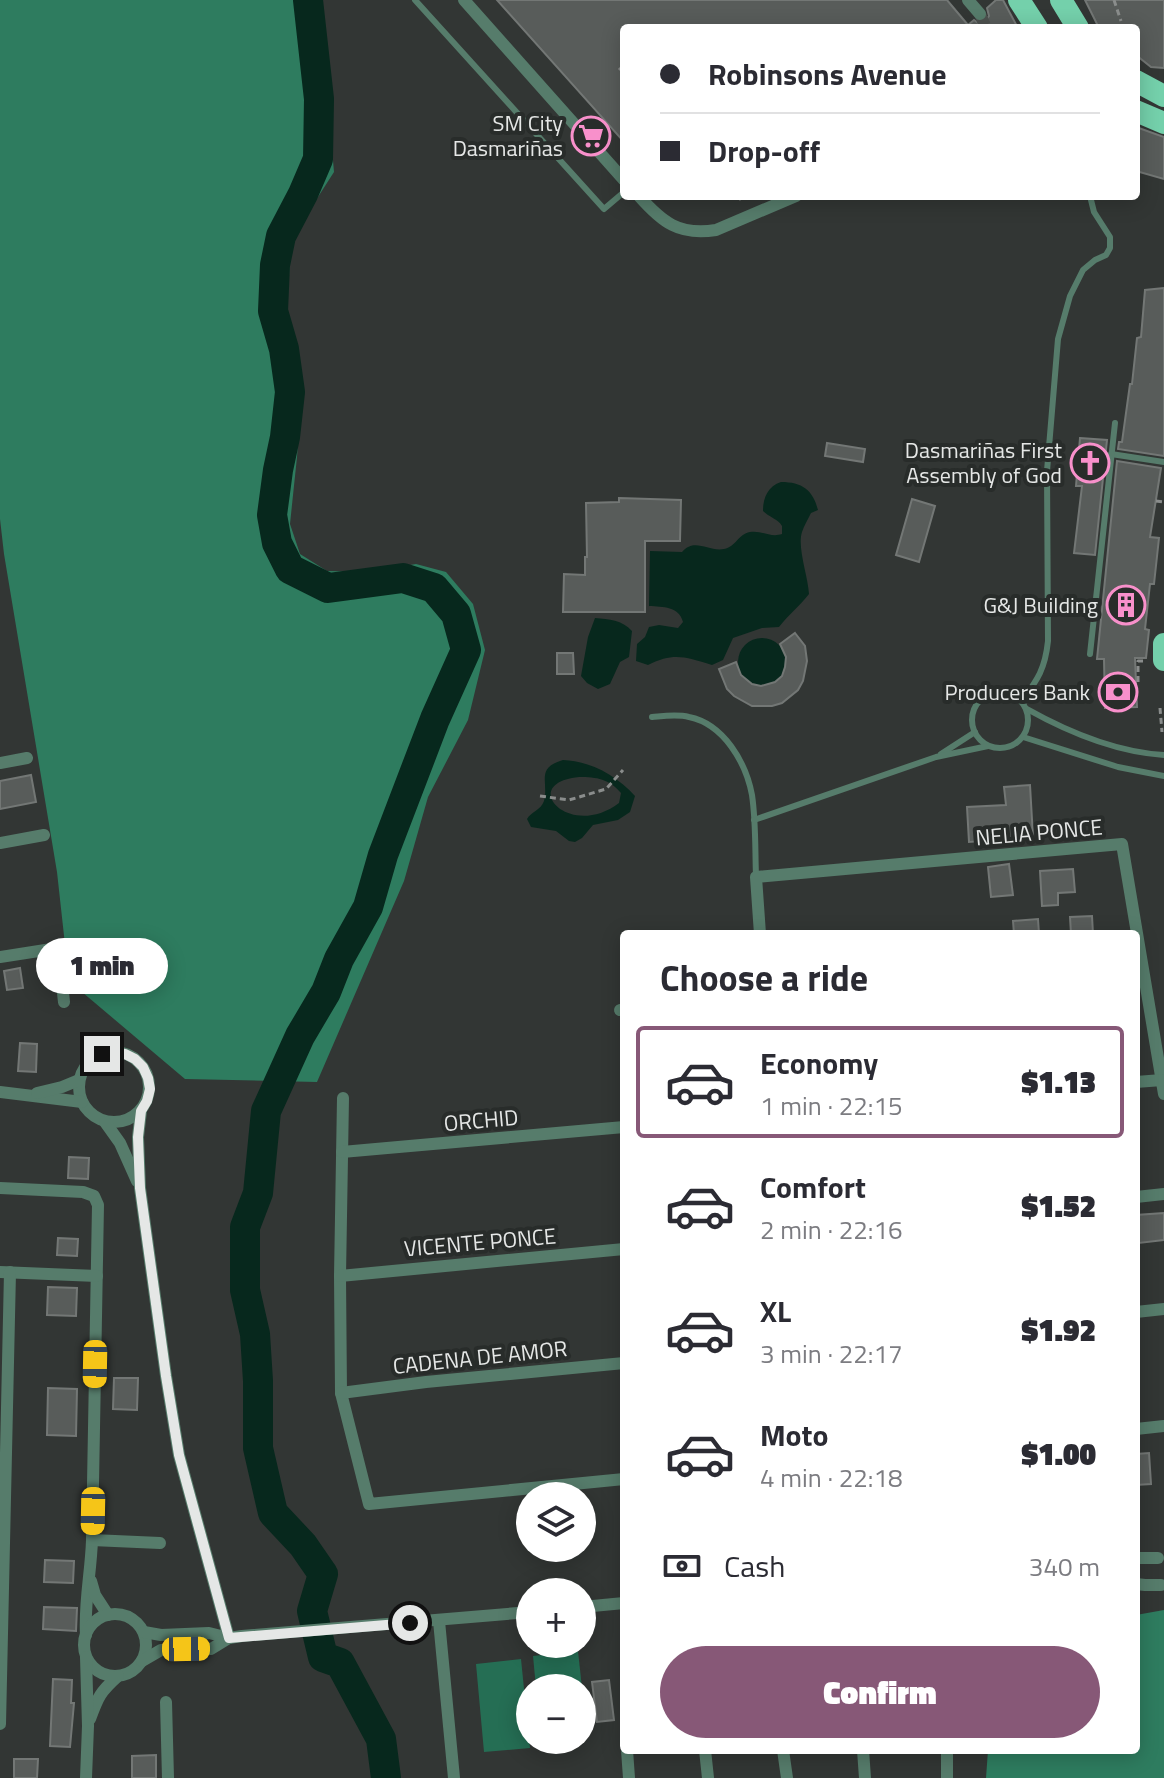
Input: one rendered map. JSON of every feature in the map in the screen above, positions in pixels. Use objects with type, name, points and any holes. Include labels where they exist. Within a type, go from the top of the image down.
[{"type":"highway","points":[[1019,0],[1034,24]]},
{"type":"highway","points":[[1061,0],[1076,24]]},
{"type":"highway","points":[[1140,83],[1164,96]]},
{"type":"highway","points":[[1140,113],[1164,123]]},
{"type":"highway","points":[[1156,660],[1164,644]]},
{"type":"street","points":[[464,0],[620,176]]},
{"type":"street","points":[[968,0],[980,14]]},
{"type":"street","points":[[643,200],[658,217],[673,226],[702,232],[716,230],[787,200]]},
{"type":"street","points":[[0,763],[27,758]]},
{"type":"street","points":[[0,843],[44,835]]},
{"type":"street","name":"NELIA PONCE","points":[[756,877],[1122,844],[1135,930]]},
{"type":"street","points":[[756,877],[760,930]]},
{"type":"street","points":[[0,957],[58,948],[64,1002]]},
{"type":"street","name":"NELIA PONCE","points":[[1140,965],[1164,1094]]},
{"type":"street","points":[[105,1122],[115,1123],[134,1117],[147,1101],[150,1089],[143,1067],[125,1054],[113,1052],[91,1060],[79,1080],[79,1091],[87,1111],[105,1122],[120,1143],[140,1188]]},
{"type":"street","points":[[30,1095],[79,1080]]},
{"type":"street","points":[[1140,1082],[1162,1080]]},
{"type":"street","points":[[0,1092],[82,1102]]},
{"type":"street","points":[[343,1098],[341,1393],[369,1504],[620,1479]]},
{"type":"street","points":[[141,1111],[138,1137],[140,1188],[179,1455],[235,1637]]},
{"type":"street","name":"ORCHID","points":[[342,1152],[620,1127]]},
{"type":"street","points":[[0,1188],[83,1192],[94,1196],[98,1205],[92,1540],[84,1646],[88,1726],[86,1778]]},
{"type":"street","points":[[1140,1197],[1164,1194]]},
{"type":"street","name":"VICENTE PONCE","points":[[340,1276],[620,1249]]},
{"type":"street","points":[[0,1724],[5,1272],[97,1276]]},
{"type":"street","points":[[1140,1312],[1164,1309]]},
{"type":"street","name":"CADENA DE AMOR","points":[[341,1393],[620,1363]]},
{"type":"street","points":[[1140,1429],[1164,1426]]},
{"type":"street","points":[[92,1540],[160,1543]]},
{"type":"street","points":[[1140,1558],[1158,1558]]},
{"type":"street","points":[[90,1577],[95,1595],[108,1615]]},
{"type":"street","points":[[1140,1584],[1161,1585]]},
{"type":"street","points":[[596,1606],[620,1603]]},
{"type":"street","points":[[144,1632],[161,1635],[209,1633],[235,1637],[516,1613]]},
{"type":"street","points":[[86,1635],[99,1619],[119,1615],[138,1624],[146,1642],[142,1661],[128,1674],[108,1675],[91,1665],[86,1656]]},
{"type":"street","points":[[439,1621],[454,1778]]},
{"type":"street","points":[[142,1661],[161,1650],[211,1649],[235,1637]]},
{"type":"street","points":[[88,1726],[102,1690],[118,1676]]},
{"type":"street","points":[[166,1702],[168,1778]]},
{"type":"street","points":[[627,1754],[629,1778]]},
{"type":"street","points":[[705,1754],[708,1778]]},
{"type":"street","points":[[784,1754],[787,1778]]},
{"type":"street","points":[[863,1754],[865,1778]]},
{"type":"street","points":[[947,1754],[947,1778]]},
{"type":"lane","points":[[415,0],[604,209],[620,195]]},
{"type":"lane","points":[[1022,701],[1038,678],[1047,651],[1047,471],[1058,339],[1070,296],[1083,270],[1106,255],[1110,248],[1110,237],[1094,212],[1091,200]]},
{"type":"lane","points":[[1090,654],[1115,423]]},
{"type":"lane","points":[[1111,454],[1164,462]]},
{"type":"lane","points":[[754,820],[936,757],[988,746],[998,748],[1016,744],[1029,723],[1027,709],[1015,695],[997,691],[988,694],[972,714],[975,732],[988,746]]},
{"type":"lane","points":[[1027,709],[1055,725],[1095,740],[1146,754],[1164,755]]},
{"type":"lane","points":[[652,717],[682,715],[705,722],[735,752],[746,774],[751,794],[756,877]]},
{"type":"lane","points":[[936,757],[975,732]]},
{"type":"lane","points":[[1023,737],[1145,774],[1164,776]]},
{"type":"lane","points":[[1090,758],[1095,740]]},
{"type":"path","points":[[1114,0],[1121,21]]},
{"type":"path","points":[[1156,501],[1164,502]]},
{"type":"path","points":[[1121,685],[1138,685],[1138,661],[1156,660]]},
{"type":"path","points":[[1160,708],[1162,732]]},
{"type":"path","points":[[541,796],[569,800],[606,789],[623,770]]},
{"type":"green space","points":[[0,0],[319,0],[334,172],[291,239],[287,313],[302,389],[290,524],[300,554],[327,571],[369,572],[416,564],[446,572],[473,604],[485,650],[468,720],[428,797],[404,881],[317,1082],[185,1079],[69,981],[57,872],[0,519]]},
{"type":"green space","points":[[1164,1610],[1164,1778],[986,1778],[988,1754],[1140,1754],[1140,1614]]},
{"type":"green space","points":[[533,1658],[579,1658],[580,1674],[535,1674]]},
{"type":"green space","points":[[521,1659],[523,1674],[516,1674],[516,1749],[484,1752],[476,1664]]},
{"type":"shaded area","points":[[781,482],[806,488],[818,510],[811,513],[801,538],[809,594],[779,627],[762,628],[733,638],[723,660],[712,665],[680,657],[665,658],[648,665],[636,661],[637,644],[645,637],[649,627],[678,628],[683,622],[674,610],[649,606],[650,551],[682,552],[697,545],[724,549],[750,532],[782,534],[782,526],[763,511],[767,493]]},
{"type":"shaded area","points":[[595,618],[620,622],[632,631],[629,657],[620,662],[610,684],[598,689],[581,676]]},
{"type":"shaded area","points":[[762,638],[779,645],[786,662],[779,679],[762,686],[745,679],[738,662],[745,645]]},
{"type":"shaded area","points":[[563,760],[584,763],[612,776],[635,796],[630,812],[618,820],[593,825],[575,842],[556,831],[531,827],[527,819],[543,804],[546,771]],"holes":[[[585,777],[612,785],[621,793],[619,803],[600,813],[583,816],[568,813],[557,806],[551,798],[552,789],[561,781]]]},
{"type":"building","points":[[497,0],[947,0],[967,24],[620,24],[620,138]]},
{"type":"building","points":[[996,0],[1003,0],[1016,24],[969,24],[974,20],[978,23],[985,21],[989,16],[987,8]]},
{"type":"building","points":[[1085,0],[1164,0],[1164,68],[1151,67],[1140,58],[1140,24],[1097,24]]},
{"type":"building","points":[[1140,128],[1164,137],[1164,179],[1140,172]]},
{"type":"building","points":[[1164,288],[1164,456],[1118,449],[1119,442],[1122,442],[1132,384],[1137,338],[1141,337],[1145,290]]},
{"type":"building","points":[[1080,438],[1107,440],[1095,555],[1074,553],[1082,486],[1076,486]]},
{"type":"building","points":[[827,443],[865,449],[863,462],[825,456]]},
{"type":"building","points":[[1117,461],[1161,468],[1150,537],[1159,538],[1145,629],[1149,630],[1146,658],[1135,658],[1137,707],[1105,708],[1104,659],[1097,659]]},
{"type":"building","points":[[619,498],[681,500],[680,541],[645,541],[645,612],[563,612],[564,574],[585,575],[586,503],[619,502]]},
{"type":"building","points":[[912,499],[935,506],[919,562],[896,555]]},
{"type":"building","points":[[795,633],[805,646],[807,661],[798,690],[782,703],[752,706],[727,689],[719,669],[736,662],[741,675],[752,684],[761,686],[775,682],[782,676],[785,667],[786,657],[780,644]]},
{"type":"building","points":[[557,653],[573,653],[574,674],[557,674]]},
{"type":"building","points":[[31,775],[36,802],[0,809],[0,781]]},
{"type":"building","points":[[1030,785],[1033,837],[969,842],[967,807],[1006,805],[1004,787]]},
{"type":"building","points":[[1009,864],[1013,895],[991,897],[988,867]]},
{"type":"building","points":[[1073,869],[1075,892],[1058,893],[1058,905],[1042,906],[1040,871]]},
{"type":"building","points":[[1092,916],[1093,930],[1071,930],[1070,917]]},
{"type":"building","points":[[1038,919],[1039,930],[1014,930],[1013,921]]},
{"type":"building","points":[[133,957],[136,971],[110,976],[108,962]]},
{"type":"building","points":[[20,968],[23,988],[7,990],[4,971]]},
{"type":"building","points":[[20,1043],[37,1044],[36,1072],[18,1071]]},
{"type":"building","points":[[69,1157],[89,1158],[88,1179],[68,1178]]},
{"type":"building","points":[[1164,1213],[1164,1240],[1140,1243],[1140,1215]]},
{"type":"building","points":[[58,1238],[78,1239],[77,1256],[57,1255]]},
{"type":"building","points":[[48,1287],[77,1288],[76,1316],[47,1315]]},
{"type":"building","points":[[114,1378],[138,1378],[137,1410],[113,1409]]},
{"type":"building","points":[[48,1388],[77,1389],[76,1436],[47,1435]]},
{"type":"building","points":[[1149,1453],[1151,1484],[1140,1485],[1140,1454]]},
{"type":"building","points":[[45,1560],[74,1561],[73,1583],[44,1582]]},
{"type":"building","points":[[44,1607],[77,1608],[76,1631],[43,1629]]},
{"type":"building","points":[[53,1679],[72,1680],[71,1703],[74,1703],[70,1747],[50,1746]]},
{"type":"building","points":[[609,1680],[614,1720],[597,1722],[596,1682]]},
{"type":"building","points":[[156,1755],[156,1778],[132,1778],[132,1756]]},
{"type":"building","points":[[14,1759],[38,1759],[37,1778],[14,1778]]},
{"type":"waterway","points":[[308,0],[319,99],[318,159],[281,236],[275,265],[273,311],[284,349],[290,392],[272,515],[277,543],[290,569],[328,588],[403,578],[434,588],[456,614],[466,650],[435,719],[383,855],[368,907],[339,959],[326,992],[300,1036],[266,1111],[258,1193],[245,1227],[245,1290],[255,1334],[258,1381],[258,1448],[273,1513],[303,1545],[323,1574],[312,1611],[323,1657],[340,1663],[381,1739],[386,1778]]},
{"type":"tunnel","points":[[980,14],[984,24]]},
{"type":"place","name":"SM City Dasmariñas","points":[[591,136]]},
{"type":"place","name":"Dasmariñas First Assembly of God","points":[[1090,463]]},
{"type":"place","name":"G&J Building","points":[[1126,605]]},
{"type":"place","name":"Producers Bank","points":[[1118,692]]},
{"type":"route","points":[[102,1054],[113,1052],[135,1059],[148,1078],[150,1089],[141,1111],[138,1137],[140,1188],[166,1376],[179,1455],[229,1638],[410,1623]]}]
